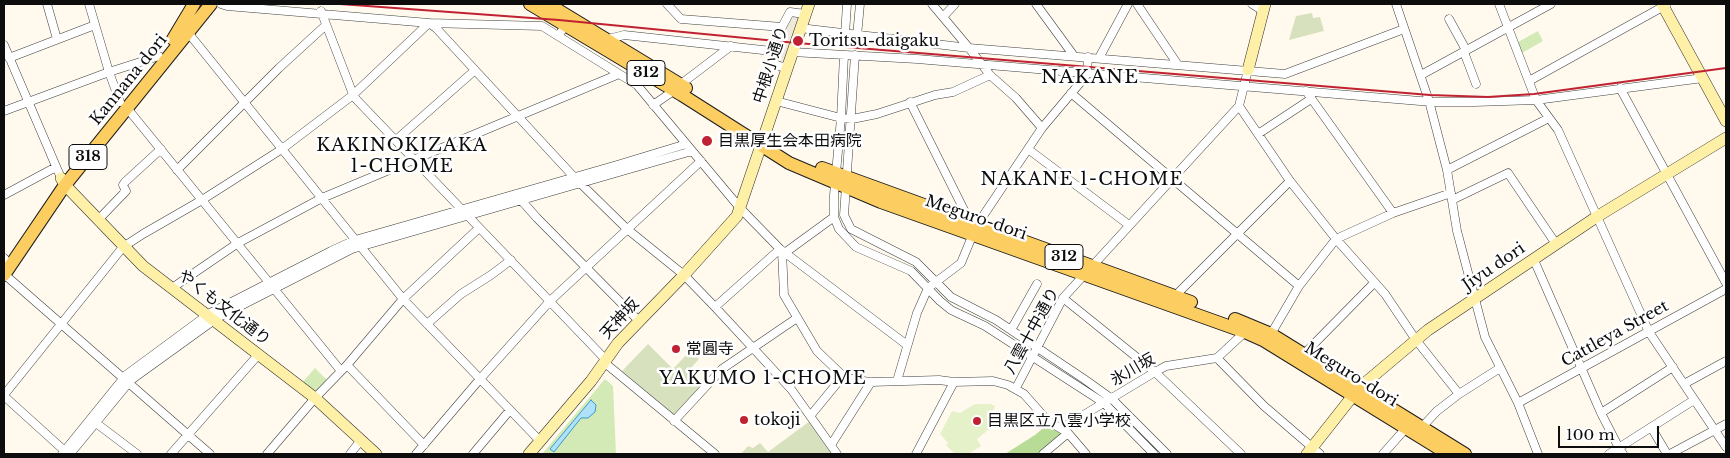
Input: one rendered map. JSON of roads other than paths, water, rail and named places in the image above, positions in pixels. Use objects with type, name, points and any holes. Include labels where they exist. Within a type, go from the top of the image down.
[{"type":"main road","points":[[176,42],[194,4]]},
{"type":"main road","name":"Kannana dori","points":[[123,105],[159,56],[176,42],[202,4]]},
{"type":"main road","name":"Kannana dori","points":[[4,259],[61,177],[176,42],[211,4]]},
{"type":"main road","points":[[176,42],[190,35],[221,4]]},
{"type":"main road","name":"Meguro-dori","points":[[530,4],[562,31],[677,87]]},
{"type":"main road","name":"Meguro-dori","points":[[548,4],[608,39],[677,87],[762,142],[789,163],[841,181],[880,202],[974,227],[1246,332],[1422,427],[1465,454]]},
{"type":"main road","name":"Kannana dori","points":[[4,274],[61,177]]},
{"type":"main road","name":"Meguro-dori","points":[[1087,270],[1177,297],[1256,326],[1304,354],[1406,428],[1448,454]]},
{"type":"street","points":[[46,4],[57,39]]},
{"type":"street","points":[[89,4],[109,72],[123,105],[272,285],[344,368],[424,445]]},
{"type":"street","points":[[221,4],[429,23],[542,26],[562,31],[637,85],[740,208],[783,251],[907,345]]},
{"type":"street","points":[[668,4],[681,19],[782,27],[790,12],[807,7]]},
{"type":"street","points":[[848,4],[851,35]]},
{"type":"street","points":[[851,35],[860,4]]},
{"type":"street","points":[[932,4],[980,64],[1016,98],[1042,128]]},
{"type":"street","points":[[943,17],[955,4]]},
{"type":"street","points":[[1036,4],[1074,56]]},
{"type":"street","points":[[1099,58],[1128,4]]},
{"type":"street","points":[[1137,4],[1178,65]]},
{"type":"street","points":[[1252,4],[1264,8],[1239,106],[1290,180],[1336,238],[1385,294],[1416,340],[1459,394]]},
{"type":"street","points":[[1396,4],[1429,102],[1447,170],[1457,231],[1486,337],[1518,403],[1538,454]]},
{"type":"street","points":[[1499,4],[1536,100],[1558,130],[1649,332],[1726,447]]},
{"type":"street","points":[[1421,75],[1551,4]]},
{"type":"street","points":[[1529,81],[1665,5],[1726,121]]},
{"type":"street","name":"中根小通り","points":[[740,208],[807,7]]},
{"type":"street","points":[[321,12],[353,95],[606,362],[715,454]]},
{"type":"street","points":[[1449,19],[1465,51],[1476,84]]},
{"type":"street","points":[[429,23],[436,28],[577,180],[627,229],[684,275],[715,307],[791,389],[837,454]]},
{"type":"street","points":[[66,453],[4,395],[124,247],[202,200],[282,148],[353,95],[429,23]]},
{"type":"street","points":[[10,58],[95,25]]},
{"type":"street","points":[[177,170],[326,25]]},
{"type":"street","points":[[800,28],[969,48],[1178,65],[1306,91],[1429,102],[1536,100],[1703,78]]},
{"type":"street","points":[[792,52],[1087,72],[1246,78],[1285,74],[1404,29]]},
{"type":"street","points":[[190,35],[402,299],[540,441]]},
{"type":"street","points":[[608,39],[624,35],[772,51],[774,54],[772,63],[782,67],[788,65]]},
{"type":"street","points":[[4,45],[61,177],[4,195]]},
{"type":"street","points":[[654,105],[731,46]]},
{"type":"street","points":[[850,55],[841,118],[841,181],[844,215],[851,229],[916,262],[951,297],[996,320],[1112,399],[1167,454]]},
{"type":"street","points":[[850,55],[852,119],[834,217],[839,229],[856,247],[911,271],[940,301],[952,310],[985,326],[1104,403],[1154,454]]},
{"type":"street","points":[[4,112],[109,72],[159,56]]},
{"type":"street","points":[[897,381],[917,313],[928,288],[961,263],[974,227],[1042,128],[1087,72],[1088,57]]},
{"type":"street","points":[[172,288],[238,243],[322,198],[518,116],[623,76],[634,66]]},
{"type":"street","points":[[396,140],[474,71]]},
{"type":"street","points":[[776,101],[841,118],[852,119],[877,114],[935,95],[954,92],[990,75]]},
{"type":"street","points":[[1620,88],[1726,283]]},
{"type":"street","points":[[1306,91],[1394,213]]},
{"type":"street","points":[[1071,93],[1299,286]]},
{"type":"street","points":[[1258,134],[1311,99]]},
{"type":"street","points":[[910,102],[974,227]]},
{"type":"street","name":"八雲十中通り","points":[[843,376],[854,380],[871,382],[993,381],[1016,388],[1063,298],[1239,106]]},
{"type":"street","points":[[1447,170],[1549,118]]},
{"type":"street","name":"Jiyu dori","points":[[1313,452],[1356,392],[1416,340],[1598,216],[1726,138]]},
{"type":"street","points":[[358,243],[467,216],[521,200],[685,143]]},
{"type":"street","points":[[1028,149],[1129,225]]},
{"type":"street","points":[[98,220],[126,191],[123,185],[125,182],[161,150]]},
{"type":"street","points":[[66,453],[126,381],[210,318],[358,243],[461,209],[692,151]]},
{"type":"street","points":[[416,454],[550,301],[701,162]]},
{"type":"street","points":[[1271,334],[1299,286],[1336,238],[1394,213],[1452,196],[1508,173],[1556,244]]},
{"type":"street","name":"やくも文化通り","points":[[61,177],[98,220],[143,266],[315,398],[376,454]]},
{"type":"street","points":[[1177,297],[1179,292],[1290,180]]},
{"type":"street","points":[[521,200],[639,321]]},
{"type":"street","name":"天神坂","points":[[529,454],[606,362],[616,346],[736,218],[740,208]]},
{"type":"street","points":[[715,307],[783,251],[834,217]]},
{"type":"street","points":[[268,454],[402,299],[479,228]]},
{"type":"street","points":[[783,251],[784,296],[817,351],[843,376],[811,415]]},
{"type":"street","points":[[427,324],[461,294],[511,260]]},
{"type":"street","points":[[1534,260],[1601,413],[1621,451]]},
{"type":"street","points":[[4,274],[126,381],[186,438],[210,454]]},
{"type":"street","points":[[1304,354],[1374,283]]},
{"type":"street","points":[[1011,330],[1037,284]]},
{"type":"street","name":"Cattleya Street","points":[[1518,403],[1726,289]]},
{"type":"street","points":[[1063,298],[1155,372],[1241,454]]},
{"type":"street","points":[[674,421],[722,370],[797,318]]},
{"type":"street","points":[[1246,332],[1217,358],[1313,452]]},
{"type":"street","points":[[171,454],[258,355]]},
{"type":"street","name":"氷川坂","points":[[1043,454],[1065,430],[1104,403],[1155,372],[1166,366],[1217,358]]},
{"type":"street","points":[[1684,384],[1726,361]]},
{"type":"street","points":[[1601,413],[1673,367]]},
{"type":"street","points":[[1422,427],[1437,411],[1459,394],[1500,368]]},
{"type":"street","points":[[66,453],[96,423],[126,381]]},
{"type":"street","points":[[831,445],[871,382]]},
{"type":"street","points":[[916,454],[954,382]]},
{"type":"street","points":[[1016,388],[1024,394],[1047,420],[1065,430],[1086,454]]},
{"type":"street","points":[[1609,454],[1621,451],[1651,427],[1694,400]]},
{"type":"street","points":[[473,454],[510,410]]},
{"type":"street","points":[[96,423],[136,454]]},
{"type":"street","points":[[1651,427],[1669,454],[1726,424]]},
{"type":"street","points":[[1383,454],[1406,428]]},
{"type":"street","points":[[350,454],[361,440]]},
{"type":"water","points":[[591,400],[596,405],[595,412],[588,418],[581,418],[554,452],[550,449]]},
{"type":"railway","points":[[340,4],[559,20],[797,43],[1430,95],[1488,97],[1534,94],[1726,68]]},
{"type":"place","name":"Toritsu-daigaku","points":[[798,41]]},
{"type":"place","name":"目黒厚生会本田病院","points":[[707,141]]},
{"type":"place","name":"常圓寺","points":[[676,349]]},
{"type":"place","name":"tokoji","points":[[744,420]]},
{"type":"place","name":"目黒区立八雲小学校","points":[[977,421]]},
{"type":"district","name":"NAKANE","points":[[1090,78]]},
{"type":"district","name":"KAKINOKIZAKA 1-CHOME","points":[[402,156]]},
{"type":"district","name":"NAKANE 1-CHOME","points":[[1082,180]]},
{"type":"district","name":"YAKUMO 1-CHOME","points":[[763,379]]}]
